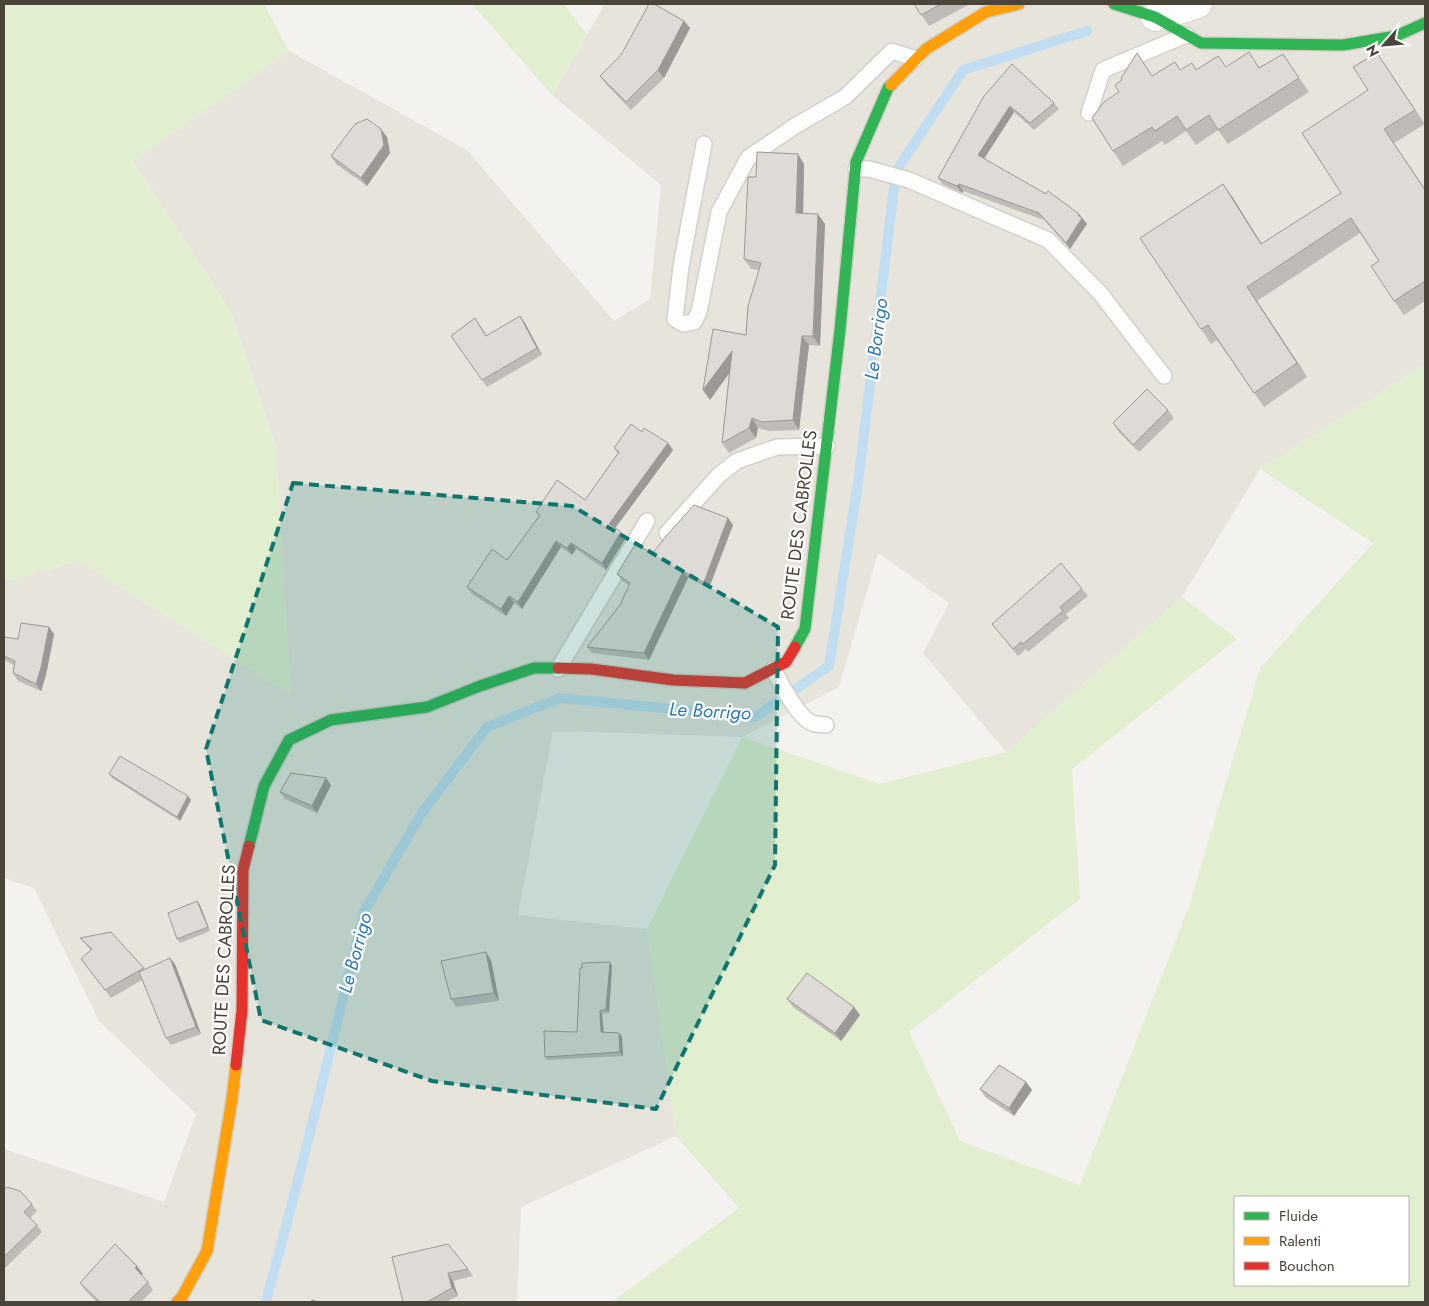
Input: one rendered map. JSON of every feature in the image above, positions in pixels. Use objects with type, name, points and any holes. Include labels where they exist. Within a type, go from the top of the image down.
[{"type":"street","name":"ROUTE DES CABROLLES","points":[[177,1302],[182,1297],[208,1251],[232,1100],[242,1010],[243,870],[264,786],[289,740],[331,720],[427,707],[480,686],[534,668],[591,669],[673,680],[745,683],[786,662],[805,629],[840,330],[862,169],[856,162],[888,88],[926,49],[986,12],[1019,4]]},
{"type":"street","points":[[1114,4],[1155,17],[1201,43],[1343,45],[1396,36],[1425,23]]},
{"type":"street","points":[[1155,17],[1198,4]]},
{"type":"lane","points":[[1089,113],[1103,70],[1186,35]]},
{"type":"lane","points":[[704,144],[681,266],[675,319],[682,324],[694,322],[699,312],[719,212],[748,158],[795,126],[845,97],[892,51],[916,59]]},
{"type":"lane","points":[[862,169],[909,180],[1048,240],[1100,293],[1164,376]]},
{"type":"lane","points":[[667,533],[718,475],[737,461],[776,447],[827,446]]},
{"type":"lane","points":[[558,669],[647,521]]},
{"type":"lane","points":[[773,669],[780,684],[801,714],[810,723],[826,725]]},
{"type":"highlighted area","points":[[293,483],[572,506],[778,627],[775,865],[656,1109],[432,1081],[261,1020],[206,749]]},
{"type":"shaded area","points":[[605,4],[1425,4],[1425,364],[1260,469],[1182,597],[1006,752],[923,653],[949,603],[878,553],[839,687],[742,737],[553,731],[518,915],[647,929],[676,1136],[521,1207],[517,1302],[4,1302],[4,1149],[164,1202],[196,1114],[99,1021],[34,888],[4,878],[4,582],[79,561],[291,695],[276,447],[231,312],[133,161],[289,51],[467,150],[614,321],[650,299],[661,185],[552,95]]},
{"type":"green space","points":[[4,4],[264,4],[289,51],[133,161],[231,312],[276,447],[291,695],[79,561],[4,582]]},
{"type":"green space","points":[[472,4],[564,4],[587,35],[552,95]]},
{"type":"green space","points":[[1425,364],[1425,1302],[612,1302],[739,1208],[676,1136],[647,929],[742,737],[880,784],[1006,752],[1182,597],[1237,639],[1072,769],[1080,899],[909,1032],[960,1141],[1080,1185],[1189,906],[1260,668],[1373,543],[1260,469]]},
{"type":"building","points":[[649,4],[654,4],[684,21],[658,70],[626,102],[600,76],[621,55]]},
{"type":"building","points":[[914,4],[941,4],[921,15]]},
{"type":"building","points":[[1249,52],[1259,68],[1283,54],[1299,78],[1218,130],[1209,115],[1186,130],[1177,116],[1155,131],[1152,127],[1113,151],[1092,118],[1104,102],[1119,92],[1115,85],[1122,80],[1121,78],[1137,53],[1152,76],[1175,62],[1180,70],[1192,63],[1196,70],[1218,56],[1226,67]]},
{"type":"building","points":[[1377,53],[1415,110],[1384,129],[1425,190],[1425,281],[1394,301],[1371,266],[1379,261],[1351,218],[1247,287],[1297,363],[1254,393],[1208,325],[1201,329],[1140,238],[1223,184],[1261,244],[1341,193],[1302,133],[1368,90],[1353,67]]},
{"type":"building","points":[[1012,64],[1054,103],[1030,123],[1010,106],[978,155],[1046,194],[1048,191],[1079,214],[1082,218],[1066,243],[1039,213],[938,178],[984,96]]},
{"type":"building","points":[[367,119],[381,129],[384,145],[361,178],[331,156],[355,124]]},
{"type":"building","points":[[757,152],[798,154],[796,213],[818,214],[813,336],[802,336],[793,420],[762,422],[752,418],[749,428],[722,443],[732,351],[703,390],[713,329],[746,335],[748,306],[761,263],[744,259],[748,177],[756,177]]},
{"type":"building","points":[[520,316],[537,348],[482,380],[451,336],[475,318],[486,336]]},
{"type":"building","points":[[1147,389],[1168,410],[1133,445],[1113,423]]},
{"type":"building","points":[[631,424],[642,432],[644,428],[668,443],[609,524],[621,532],[602,563],[571,543],[567,548],[556,541],[518,602],[509,596],[501,609],[467,587],[492,549],[507,560],[540,515],[536,512],[557,480],[585,500],[619,452],[614,448]]},
{"type":"building","points":[[694,505],[728,518],[704,582],[683,571],[644,653],[587,647],[620,605],[630,583],[617,574],[636,543],[652,554]]},
{"type":"building","points":[[1061,563],[1082,589],[1060,607],[1063,611],[1023,644],[1021,642],[1013,649],[992,624]]},
{"type":"building","points":[[21,623],[49,627],[36,684],[13,673],[15,661],[4,656],[4,637],[18,639]]},
{"type":"building","points":[[120,756],[188,796],[177,817],[109,774]]},
{"type":"building","points":[[291,773],[326,778],[312,806],[280,792]]},
{"type":"building","points":[[197,901],[208,927],[177,939],[168,913]]},
{"type":"building","points":[[111,932],[144,968],[105,990],[81,959],[92,949],[80,938]]},
{"type":"building","points":[[486,952],[494,993],[451,999],[441,961]]},
{"type":"building","points":[[170,958],[196,1027],[166,1038],[139,972]]},
{"type":"building","points":[[610,962],[606,1009],[600,1011],[601,1032],[619,1033],[620,1052],[545,1057],[544,1031],[577,1032],[580,968],[582,968],[582,963]]},
{"type":"building","points":[[807,973],[854,1007],[835,1033],[787,999]]},
{"type":"building","points":[[999,1065],[1026,1082],[1009,1108],[980,1089]]},
{"type":"building","points":[[7,1187],[20,1191],[32,1204],[24,1212],[37,1225],[4,1257],[4,1190]]},
{"type":"building","points":[[115,1244],[137,1266],[135,1268],[148,1282],[128,1302],[100,1302],[80,1283]]},
{"type":"building","points":[[448,1244],[468,1269],[448,1273],[452,1288],[427,1302],[403,1302],[392,1257]]},
{"type":"waterway","name":"Le Borrigo","points":[[266,1302],[303,1161],[364,912],[421,814],[487,727],[560,698],[755,717],[829,666],[858,483],[896,171],[963,70],[1087,31]]},
{"type":"traffic: fast","points":[[1114,4],[1155,17],[1201,43],[1343,45],[1396,36],[1425,23]]},
{"type":"traffic: fast","points":[[795,647],[805,629],[840,330],[856,162],[891,85]]},
{"type":"traffic: fast","points":[[249,846],[264,786],[289,740],[331,720],[427,707],[480,686],[534,668],[558,668]]},
{"type":"traffic: slow","points":[[891,85],[926,49],[986,12],[1019,4]]},
{"type":"traffic: slow","points":[[177,1302],[182,1297],[207,1251],[236,1065]]},
{"type":"traffic: jam","points":[[558,668],[591,669],[673,680],[745,683],[786,662],[795,647]]},
{"type":"traffic: jam","points":[[236,1065],[242,1010],[243,870],[249,846]]}]
